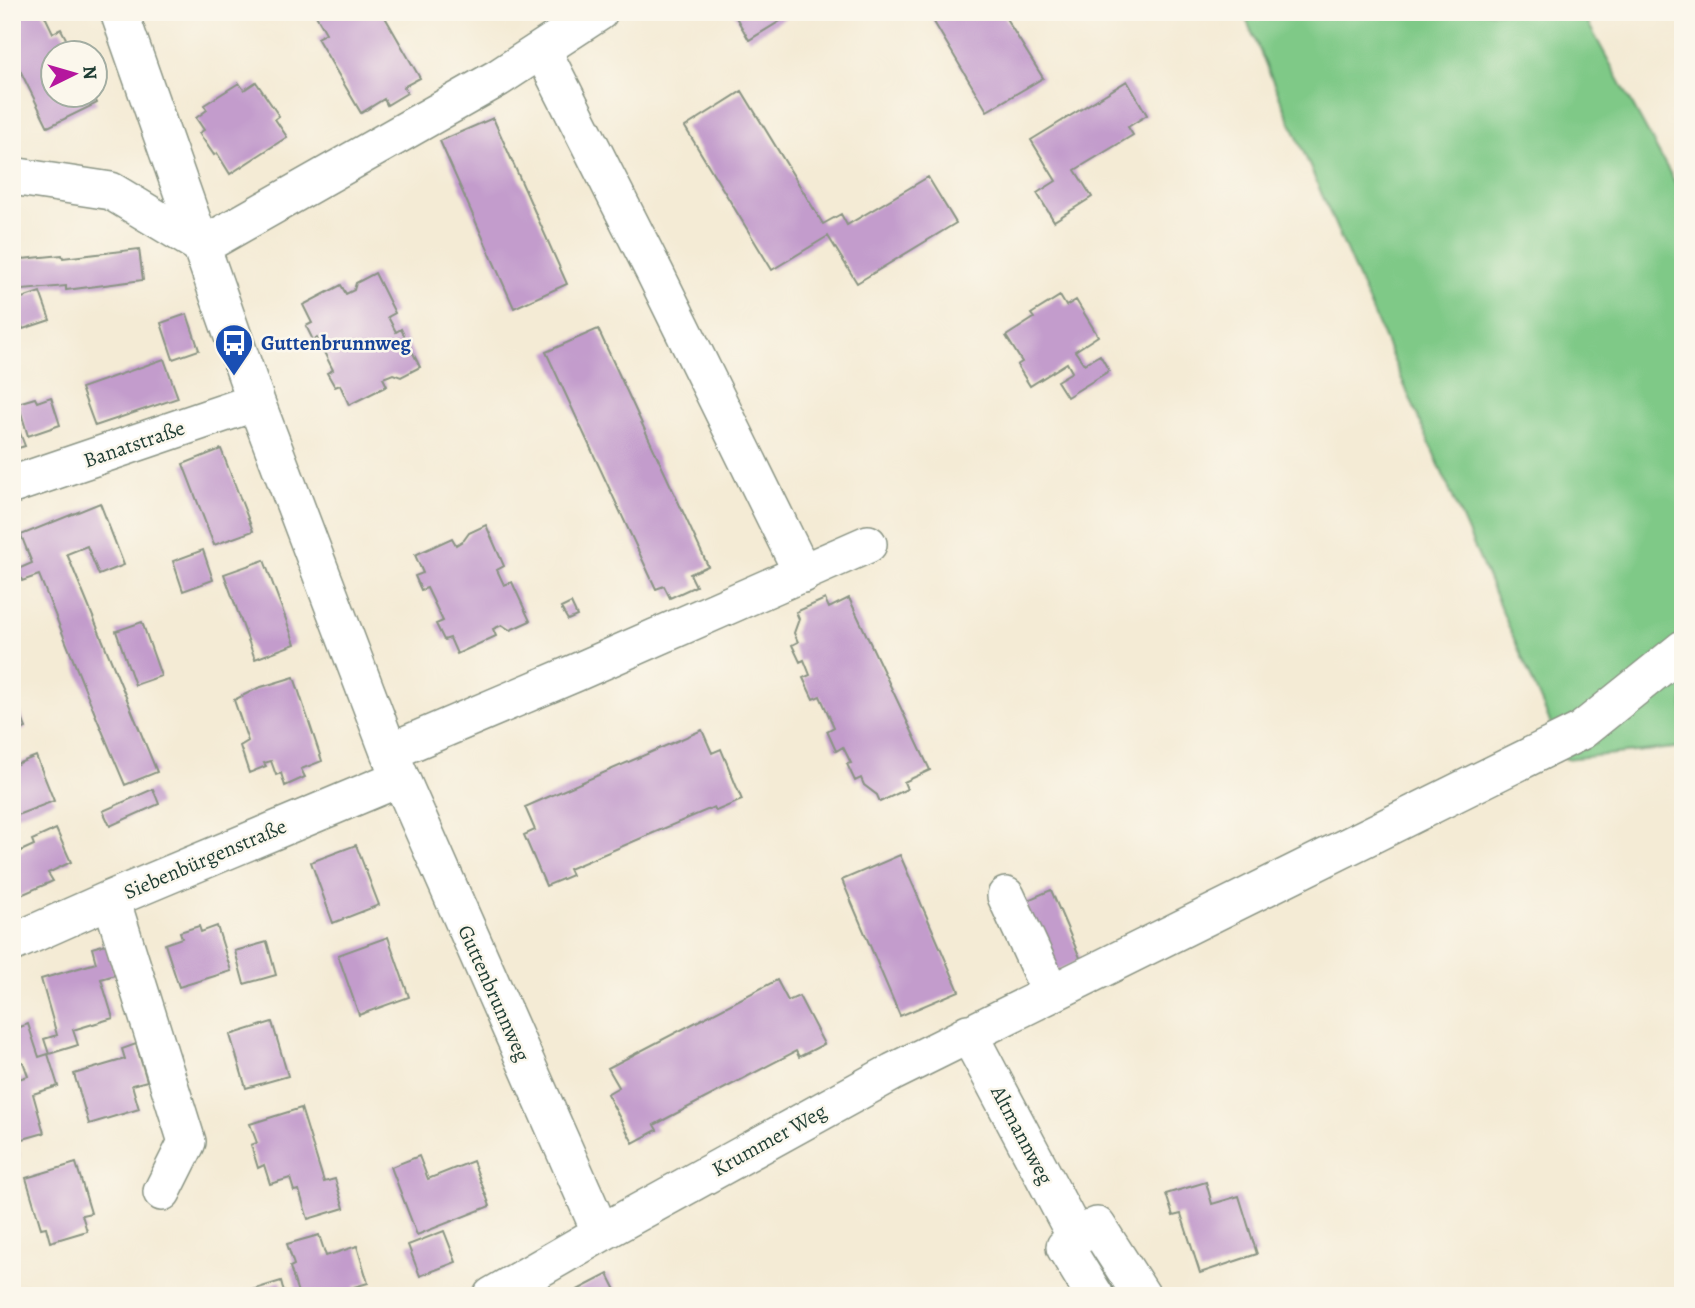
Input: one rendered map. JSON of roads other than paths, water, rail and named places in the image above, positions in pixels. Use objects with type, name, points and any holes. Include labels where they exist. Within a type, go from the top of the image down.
[{"type":"street","name":"Guttenbrunnweg","points":[[124,15],[256,402],[394,765],[601,1233]]},
{"type":"street","points":[[12,176],[111,191],[202,246],[498,78],[567,27],[655,273],[803,574]]},
{"type":"street","name":"Banatstraße","points":[[12,485],[256,402]]},
{"type":"street","points":[[394,765],[868,544]]},
{"type":"street","name":"Krummer Weg","points":[[492,1296],[829,1106],[968,1033],[1581,731],[1683,649]]},
{"type":"street","name":"Siebenbürgenstraße","points":[[12,943],[394,765]]},
{"type":"street","points":[[1006,896],[1051,993]]},
{"type":"street","points":[[111,899],[187,1142],[162,1192]]},
{"type":"street","name":"Altmannweg","points":[[968,1033],[1076,1237],[1065,1247],[1095,1296]]},
{"type":"street","points":[[1076,1237],[1097,1226],[1142,1296]]},
{"type":"place","name":"Guttenbrunnweg","points":[[234,377]]}]
